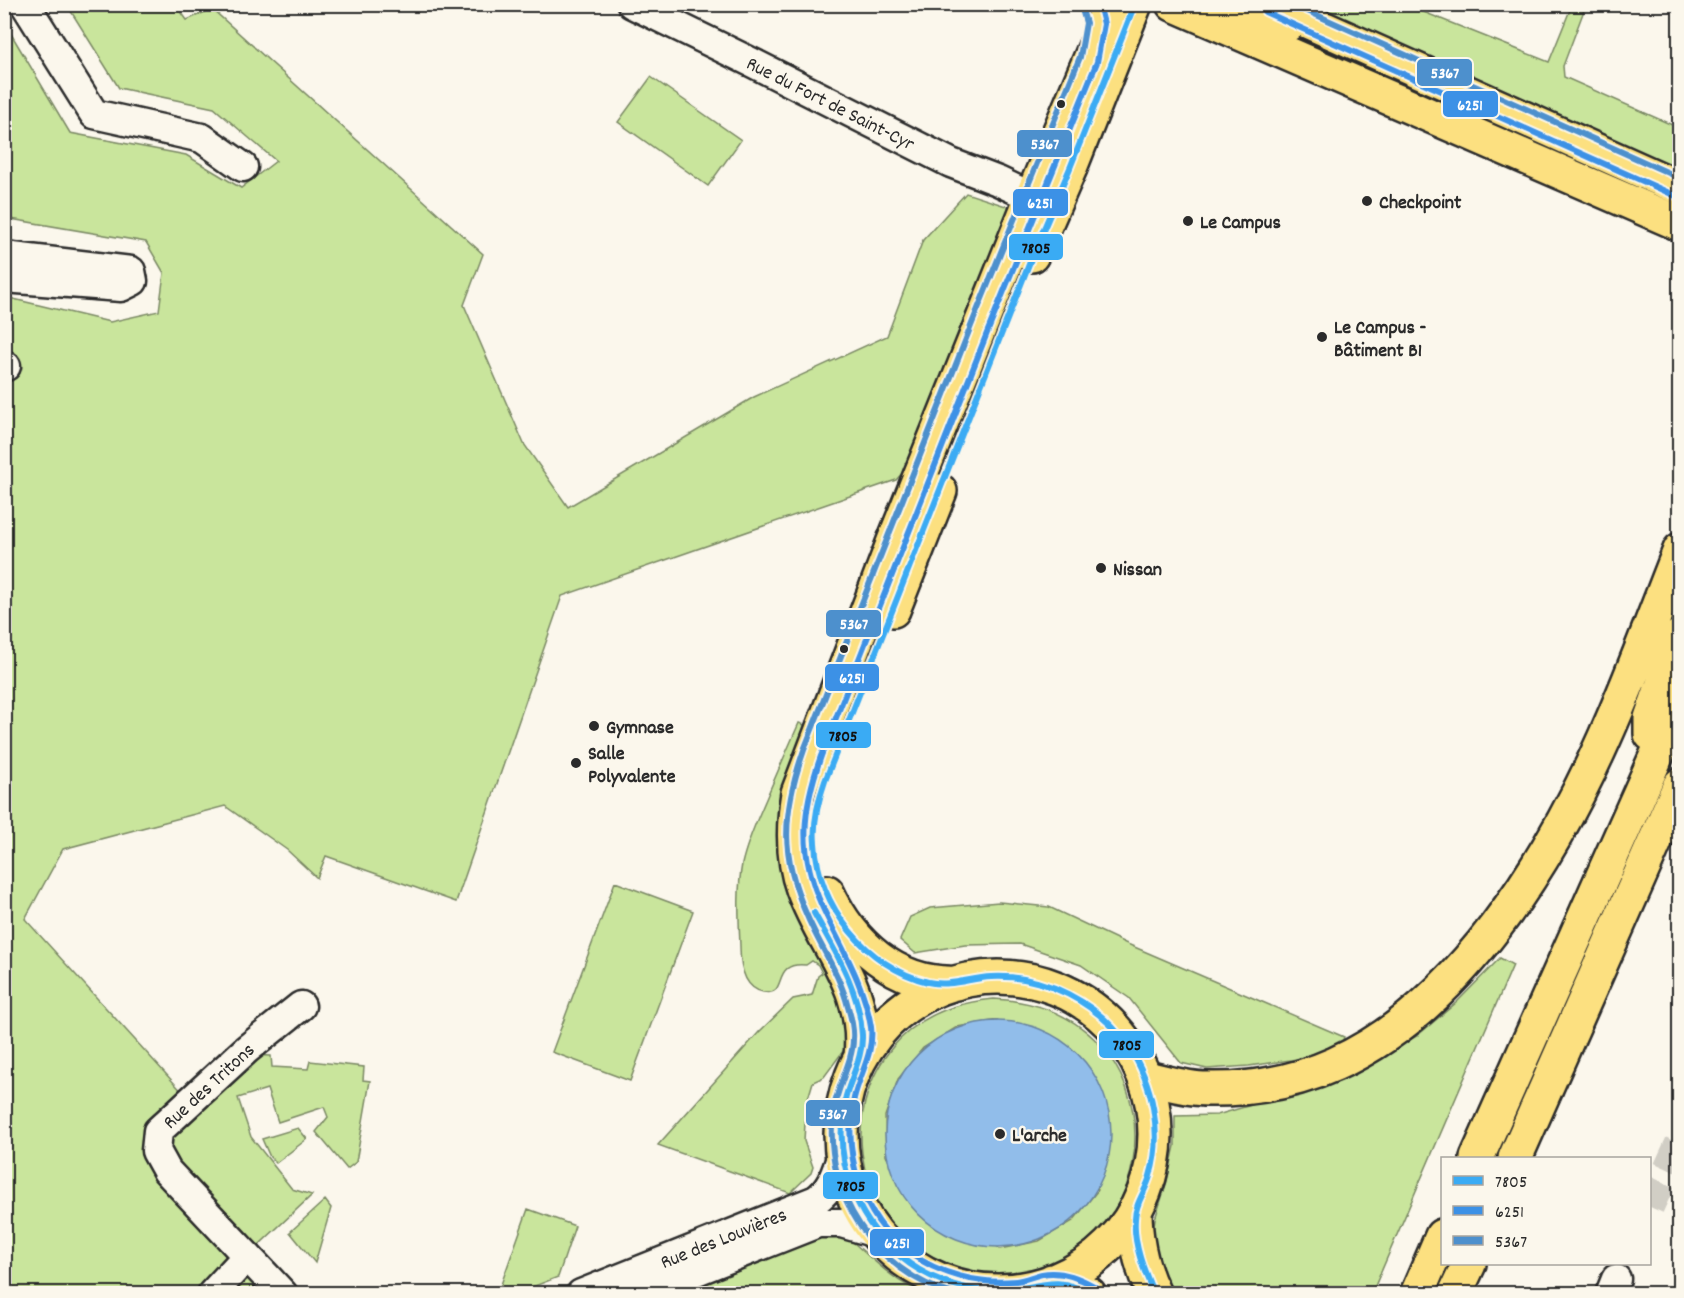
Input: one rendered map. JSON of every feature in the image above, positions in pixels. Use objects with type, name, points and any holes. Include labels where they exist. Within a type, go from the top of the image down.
[{"type":"main road","points":[[1089,59],[1095,23],[1090,4]]},
{"type":"main road","points":[[861,1058],[861,1025],[846,971],[812,910],[798,871],[795,851],[798,793],[894,541],[1032,197],[1104,26],[1106,4]]},
{"type":"main road","points":[[957,983],[924,996],[901,1011],[882,1029],[861,1058],[850,1082],[843,1107],[841,1134],[842,1155],[853,1195],[876,1233],[894,1252],[931,1276],[956,1285],[1000,1291],[1027,1288],[1053,1281],[1084,1266],[1105,1249],[1123,1229],[1148,1182],[1155,1148],[1154,1112],[1145,1078],[1133,1054],[1112,1026],[1092,1008],[1069,994],[1036,982],[1018,979],[992,977],[957,983],[929,983],[897,970],[870,952],[850,930],[830,898],[817,862],[815,824],[819,800],[1033,254],[1135,4]]},
{"type":"main road","points":[[1173,4],[1680,224]]},
{"type":"main road","points":[[1233,4],[1284,26],[1307,21]]},
{"type":"main road","points":[[1269,4],[1680,188]]},
{"type":"main road","points":[[1145,1078],[1190,1088],[1207,1089],[1284,1082],[1314,1073],[1344,1060],[1389,1033],[1449,982],[1481,945],[1524,886],[1570,808],[1604,741],[1680,550]]},
{"type":"main road","points":[[1653,763],[1651,718],[1680,636]]},
{"type":"main road","points":[[1477,1157],[1680,703]]},
{"type":"main road","points":[[1515,1157],[1680,784]]},
{"type":"main road","points":[[1135,1210],[1138,1246],[1154,1293]]},
{"type":"main road","points":[[1417,1293],[1441,1240]]},
{"type":"main road","points":[[1455,1293],[1467,1265]]},
{"type":"main road","points":[[1053,1281],[1089,1293]]},
{"type":"street","points":[[26,4],[94,114],[202,138],[243,167]]},
{"type":"street","name":"Rue du Fort de Saint-Cyr","points":[[632,4],[951,163],[1032,197]]},
{"type":"street","points":[[4,256],[130,271],[134,281],[121,287],[4,279]]},
{"type":"street","name":"Rue des Tritons","points":[[247,1256],[167,1171],[156,1151],[158,1131],[247,1049],[301,1006]]},
{"type":"street","name":"Rue des Louvières","points":[[581,1293],[816,1200],[823,1196],[834,1179],[842,1155]]},
{"type":"street","name":"Rue des Louvières","points":[[638,1293],[818,1223],[841,1222],[876,1233]]},
{"type":"street","points":[[212,1293],[247,1256],[283,1293]]},
{"type":"green space","points":[[67,5],[176,5],[187,20],[212,9],[483,254],[464,305],[524,444],[568,507],[754,397],[887,336],[923,240],[966,193],[1012,208],[906,469],[896,480],[562,596],[456,902],[326,856],[317,878],[287,850],[225,806],[63,849],[25,919],[195,1106],[250,1055],[271,1056],[272,1067],[308,1069],[310,1061],[364,1067],[363,1080],[370,1081],[356,1162],[347,1169],[316,1132],[328,1117],[324,1107],[278,1122],[267,1089],[238,1098],[251,1137],[292,1189],[312,1195],[260,1244],[258,1251],[264,1283],[257,1289],[260,1293],[5,1293],[5,297],[110,322],[159,311],[164,273],[146,242],[5,218],[4,22],[70,133],[186,155],[241,188],[276,161],[214,108],[119,88]]},
{"type":"green space","points":[[1297,5],[1406,5],[1549,62],[1572,5],[1586,5],[1563,66],[1564,77],[1679,128],[1679,175]]},
{"type":"green space","points":[[651,77],[741,140],[708,186],[618,122]]},
{"type":"green space","points":[[799,723],[813,728],[793,780],[849,1043],[824,1077],[813,1082],[806,1105],[804,1141],[813,1167],[811,1173],[790,1193],[658,1145],[759,1032],[793,999],[812,995],[818,976],[822,973],[818,965],[812,961],[806,965],[795,965],[787,968],[783,973],[776,989],[763,992],[751,986],[744,974],[741,960],[739,895],[744,855]]},
{"type":"green space","points":[[615,882],[693,911],[630,1081],[552,1052]]},
{"type":"green space","points":[[999,902],[1049,907],[1125,943],[1344,1037],[1338,1053],[1249,1066],[1207,1069],[1181,1063],[1129,998],[1081,965],[1020,944],[965,945],[915,953],[900,940],[910,917],[930,908]]},
{"type":"green space","points":[[1500,958],[1513,965],[1372,1293],[1161,1293],[1150,1247],[1155,1219],[1175,1146],[1175,1116],[1217,1115],[1337,1080],[1417,1036],[1457,1002]]},
{"type":"green space","points":[[994,999],[1056,1013],[1100,1044],[1126,1088],[1135,1136],[1127,1185],[1101,1228],[1059,1260],[1000,1274],[981,1273],[952,1266],[926,1253],[901,1234],[882,1210],[869,1182],[862,1153],[862,1122],[868,1092],[881,1064],[900,1039],[921,1022],[944,1010]],"holes":[[[997,1020],[1098,1190],[1073,1221],[1039,1241],[1000,1249],[886,1156],[885,1116],[898,1079],[923,1048],[957,1027]]]},
{"type":"green space","points":[[298,1128],[307,1139],[276,1163],[270,1157],[262,1139]]},
{"type":"green space","points":[[325,1200],[331,1208],[315,1263],[290,1232]]},
{"type":"green space","points":[[528,1209],[575,1226],[558,1277],[517,1293],[498,1293]]},
{"type":"green space","points":[[843,1234],[908,1286],[930,1293],[941,1293],[671,1294],[804,1239]]},
{"type":"water","points":[[987,1021],[1009,1021],[1031,1025],[1051,1034],[1070,1046],[1086,1062],[1107,1101],[1111,1134],[1107,1167],[1103,1177],[1086,1206],[1070,1222],[1031,1243],[1009,1247],[987,1247],[965,1243],[945,1234],[926,1222],[910,1206],[889,1167],[885,1145],[885,1123],[889,1101],[898,1081],[910,1062],[926,1046],[965,1025]]},
{"type":"tunnel","points":[[1651,1205],[1680,1141]]},
{"type":"transit line","name":"6251","points":[[1094,1286],[1075,1277],[1055,1273],[1002,1282],[959,1276],[920,1260],[908,1252],[878,1221],[859,1182],[853,1162],[851,1141],[854,1098],[869,1054],[871,1027],[857,979],[814,887],[809,868],[805,831],[810,795],[821,756],[987,333],[1097,62],[1104,24],[1099,4]]},
{"type":"transit line","name":"7805","points":[[1135,4],[1033,254],[825,781],[817,812],[815,843],[818,867],[825,890],[836,911],[866,948],[885,963],[928,982],[952,983],[991,977],[1011,977],[1050,986],[1085,1004],[1116,1031],[1128,1046],[1144,1076],[1155,1126],[1154,1160],[1135,1213],[1136,1238],[1140,1257],[1154,1294]]},
{"type":"transit line","name":"5367","points":[[1292,4],[1680,178]]},
{"type":"transit line","name":"5367","points":[[953,1294],[925,1283],[900,1268],[878,1248],[860,1225],[846,1200],[837,1172],[832,1143],[833,1113],[850,1057],[853,1027],[842,988],[795,886],[787,843],[790,799],[804,750],[1080,57],[1086,23],[1081,6]]},
{"type":"transit line","name":"6251","points":[[1265,12],[1676,196]]},
{"type":"transit line","name":"7805","points":[[814,913],[845,971],[857,1002],[862,1043],[845,1100],[842,1147],[853,1192],[876,1232],[910,1264],[953,1285],[977,1290],[1001,1291],[1055,1283],[1066,1284],[1088,1294]]},
{"type":"place","name":"Checkpoint","points":[[1367,201]]},
{"type":"place","name":"Le Campus","points":[[1188,221]]},
{"type":"place","name":"Le Campus - Bâtiment B1","points":[[1322,337]]},
{"type":"place","name":"Nissan","points":[[1101,568]]},
{"type":"place","name":"Gymnase","points":[[594,726]]},
{"type":"place","name":"Salle Polyvalente","points":[[576,763]]},
{"type":"place","name":"L'arche","points":[[1000,1134]]}]
